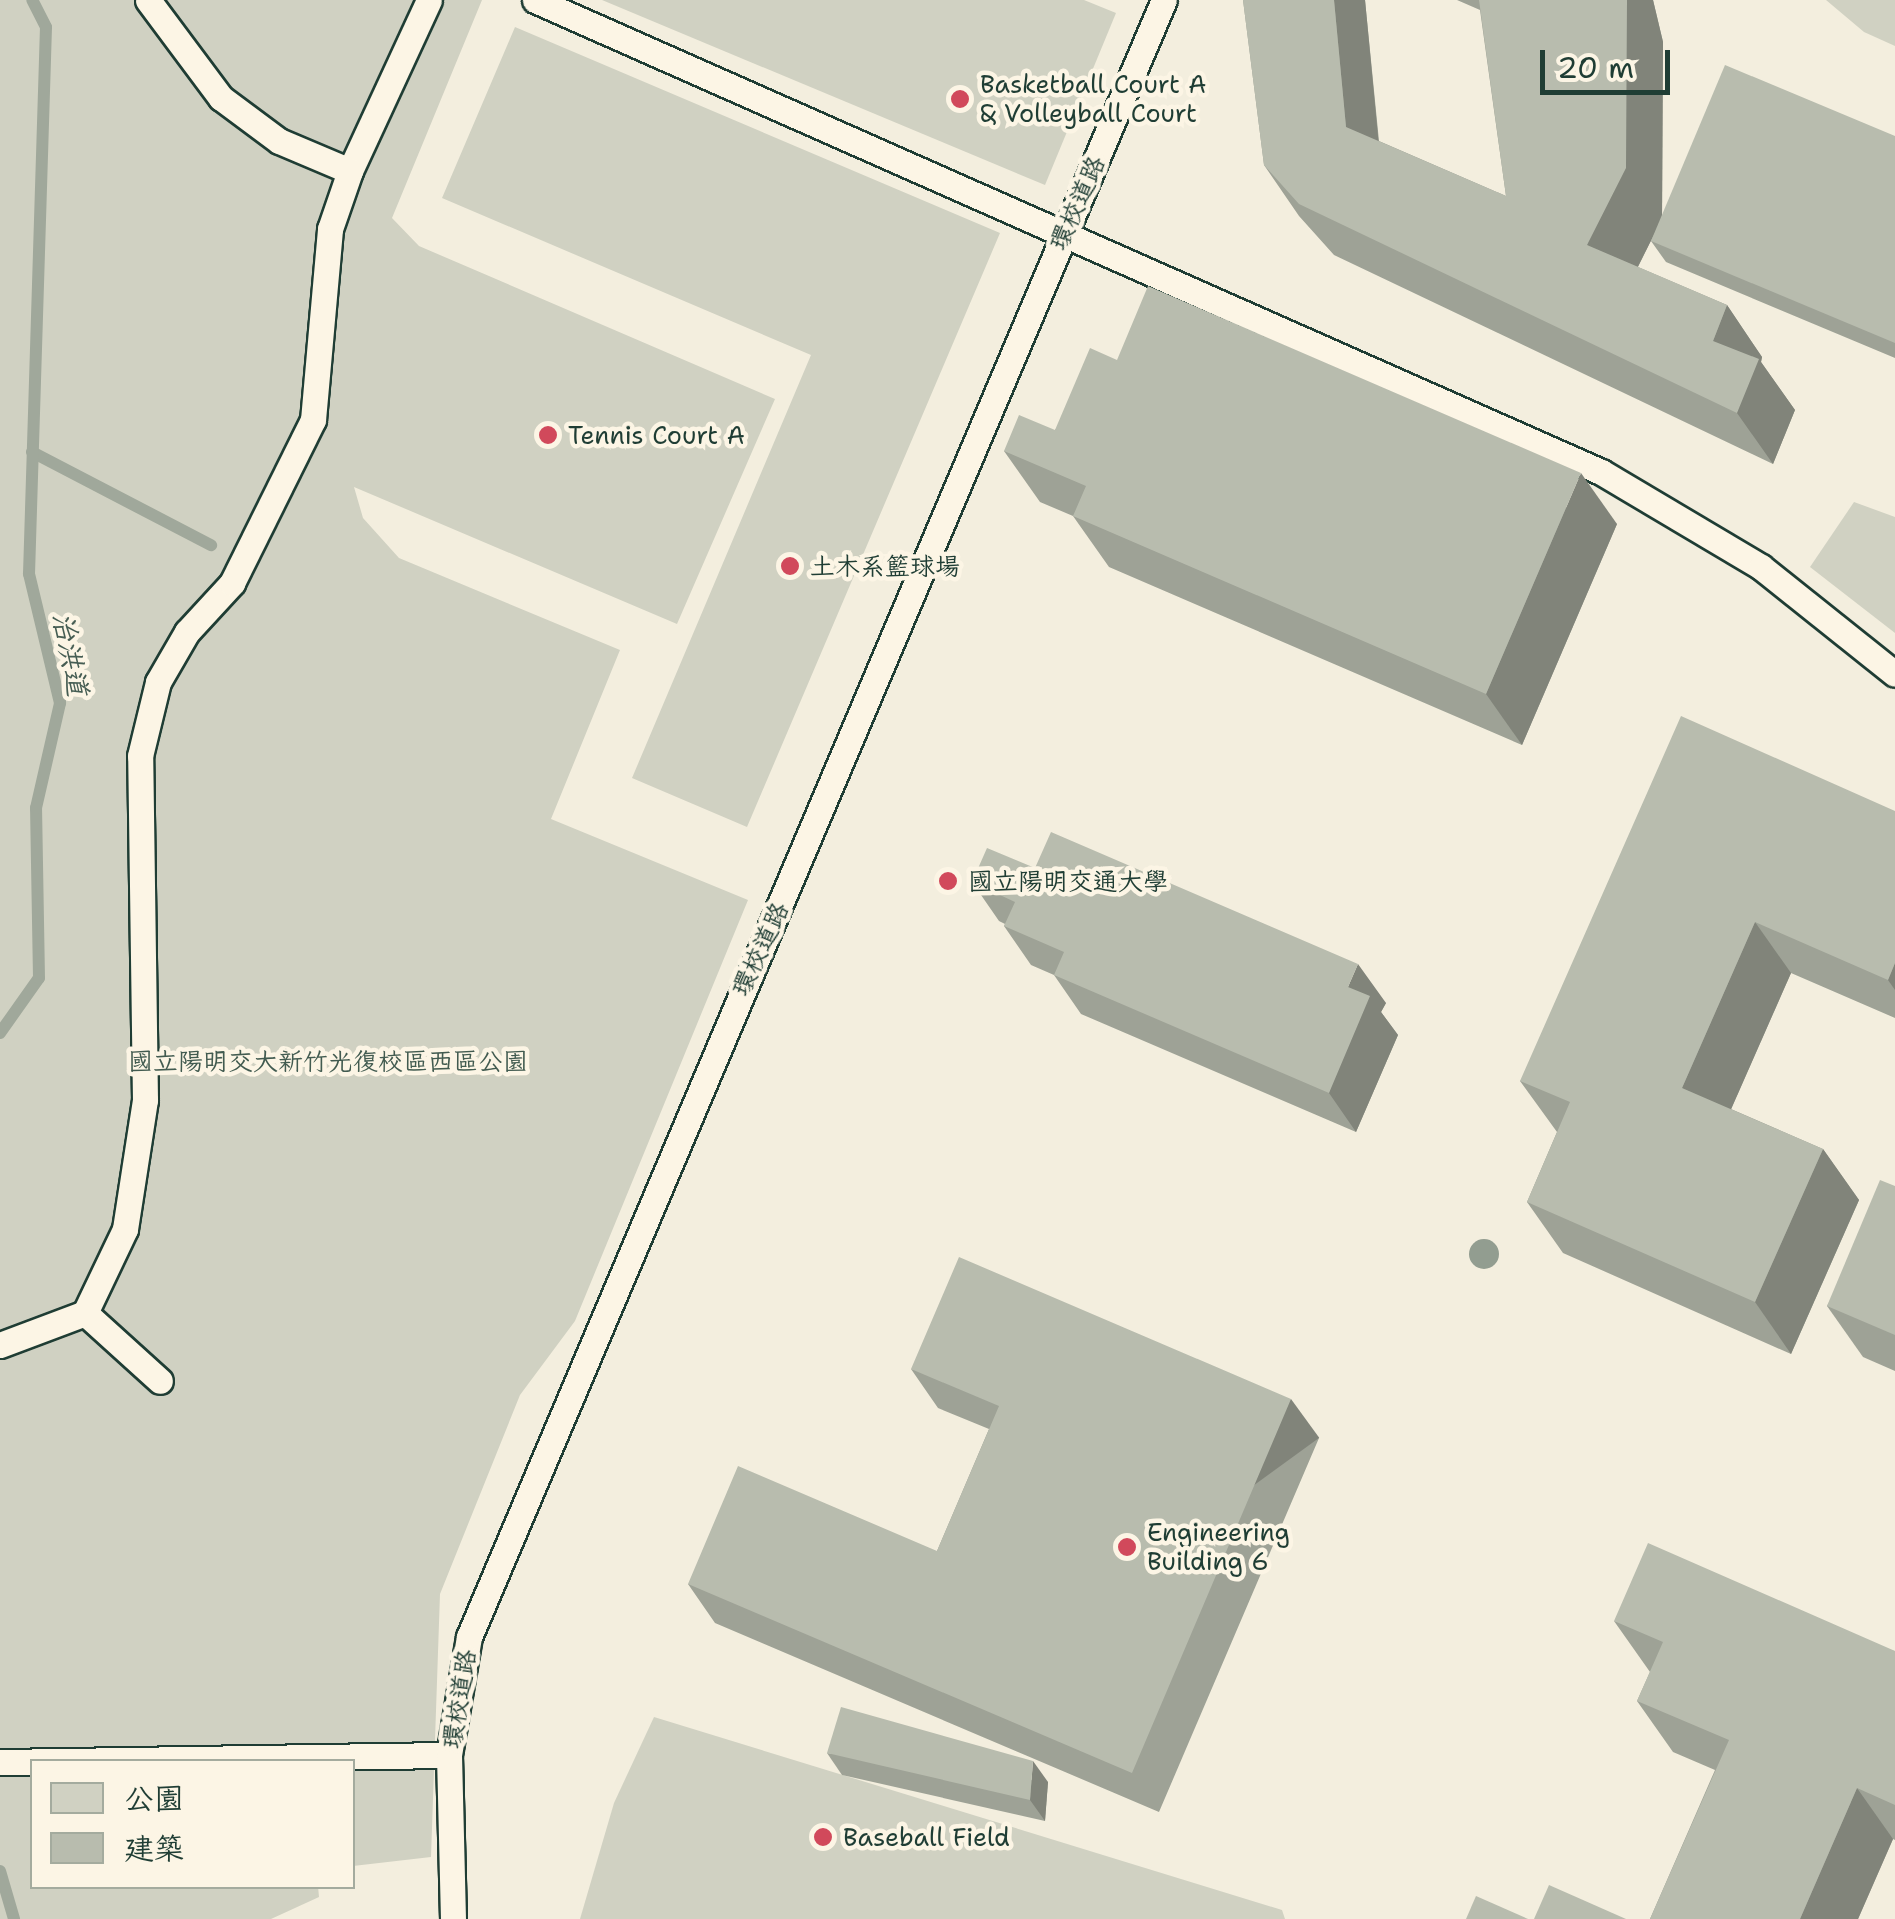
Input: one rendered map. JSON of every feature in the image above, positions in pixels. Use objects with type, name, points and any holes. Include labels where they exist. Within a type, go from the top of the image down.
[{"type":"lane","points":[[148,0],[221,98],[280,140],[350,171]]},
{"type":"lane","points":[[0,1344],[85,1313],[125,1229],[140,1153],[140,756],[158,682],[187,632],[232,583],[313,420],[330,229],[350,171],[429,0]]},
{"type":"lane","points":[[534,0],[1601,472],[1760,567],[1895,674]]},
{"type":"lane","name":"環校道路","points":[[452,1919],[450,1756],[469,1637],[508,1532],[1164,0]]},
{"type":"lane","points":[[85,1313],[160,1382]]},
{"type":"lane","points":[[189,1759],[450,1756]]},
{"type":"lane","points":[[0,1762],[30,1761]]},
{"type":"green space","name":"國立陽明交大新竹光復校區西區公園","points":[[0,0],[482,0],[392,218],[419,246],[775,399],[677,624],[354,487],[363,518],[399,558],[620,650],[551,819],[748,900],[575,1321],[520,1395],[440,1594],[431,1857],[355,1866],[355,1759],[30,1759],[30,1889],[318,1889],[319,1897],[271,1919],[0,1919]]},
{"type":"green space","name":"Basketball Court A & Volleyball Court","points":[[602,0],[1084,0],[1116,13],[1045,185]]},
{"type":"green space","points":[[1826,0],[1895,0],[1895,46],[1864,32]]},
{"type":"green space","name":"土木系籃球場","points":[[515,27],[1000,233],[747,827],[632,778],[811,355],[442,198]]},
{"type":"green space","points":[[1854,502],[1895,517],[1895,633],[1810,567]]},
{"type":"green space","name":"Baseball Field","points":[[654,1717],[1282,1910],[1285,1919],[580,1919],[614,1803]]},
{"type":"building","points":[[1243,0],[1334,0],[1346,127],[1506,196],[1479,0],[1627,0],[1626,168],[1587,245],[1727,305],[1713,341],[1759,359],[1737,413],[1299,204],[1264,165]]},
{"type":"building","points":[[1725,65],[1895,136],[1895,343],[1651,241]]},
{"type":"building","points":[[1148,286],[1581,473],[1486,694],[1073,516],[1086,486],[1004,451],[1019,415],[1055,430],[1090,348],[1117,360]]},
{"type":"building","points":[[1681,716],[1895,811],[1895,963],[1888,980],[1755,922],[1682,1088],[1823,1149],[1755,1302],[1527,1202],[1570,1102],[1520,1081]]},
{"type":"building","points":[[1051,832],[1358,964],[1348,987],[1370,996],[1329,1093],[1054,975],[1064,952],[1004,926],[1015,902],[972,882],[987,848],[1035,868]]},
{"type":"building","points":[[1880,1180],[1895,1186],[1895,1335],[1827,1306]]},
{"type":"building","name":"Engineering Building 6","points":[[959,1257],[1291,1399],[1132,1773],[688,1584],[738,1466],[937,1551],[999,1406],[911,1369]]},
{"type":"building","points":[[1648,1543],[1895,1651],[1895,1805],[1857,1788],[1800,1919],[1650,1919],[1729,1740],[1637,1701],[1663,1642],[1614,1621]]},
{"type":"building","points":[[841,1707],[1033,1761],[1030,1800],[827,1753]]},
{"type":"building","points":[[1549,1885],[1626,1919],[1534,1919]]},
{"type":"building","points":[[1476,1896],[1528,1919],[1466,1919]]},
{"type":"waterway","name":"治洪道","points":[[0,1033],[39,978],[36,808],[60,703],[29,574],[46,27],[32,0]]},
{"type":"waterway","name":"治洪道","points":[[32,452],[211,545]]},
{"type":"waterway","name":"治洪道","points":[[0,1871],[14,1919]]},
{"type":"place","name":"Basketball Court A & Volleyball Court","points":[[960,99]]},
{"type":"place","name":"Tennis Court A","points":[[548,435]]},
{"type":"place","name":"土木系籃球場","points":[[790,566]]},
{"type":"place","name":"國立陽明交通大學","points":[[948,881]]},
{"type":"place","name":"Engineering Building 6","points":[[1127,1547]]},
{"type":"place","name":"Baseball Field","points":[[823,1837]]}]
